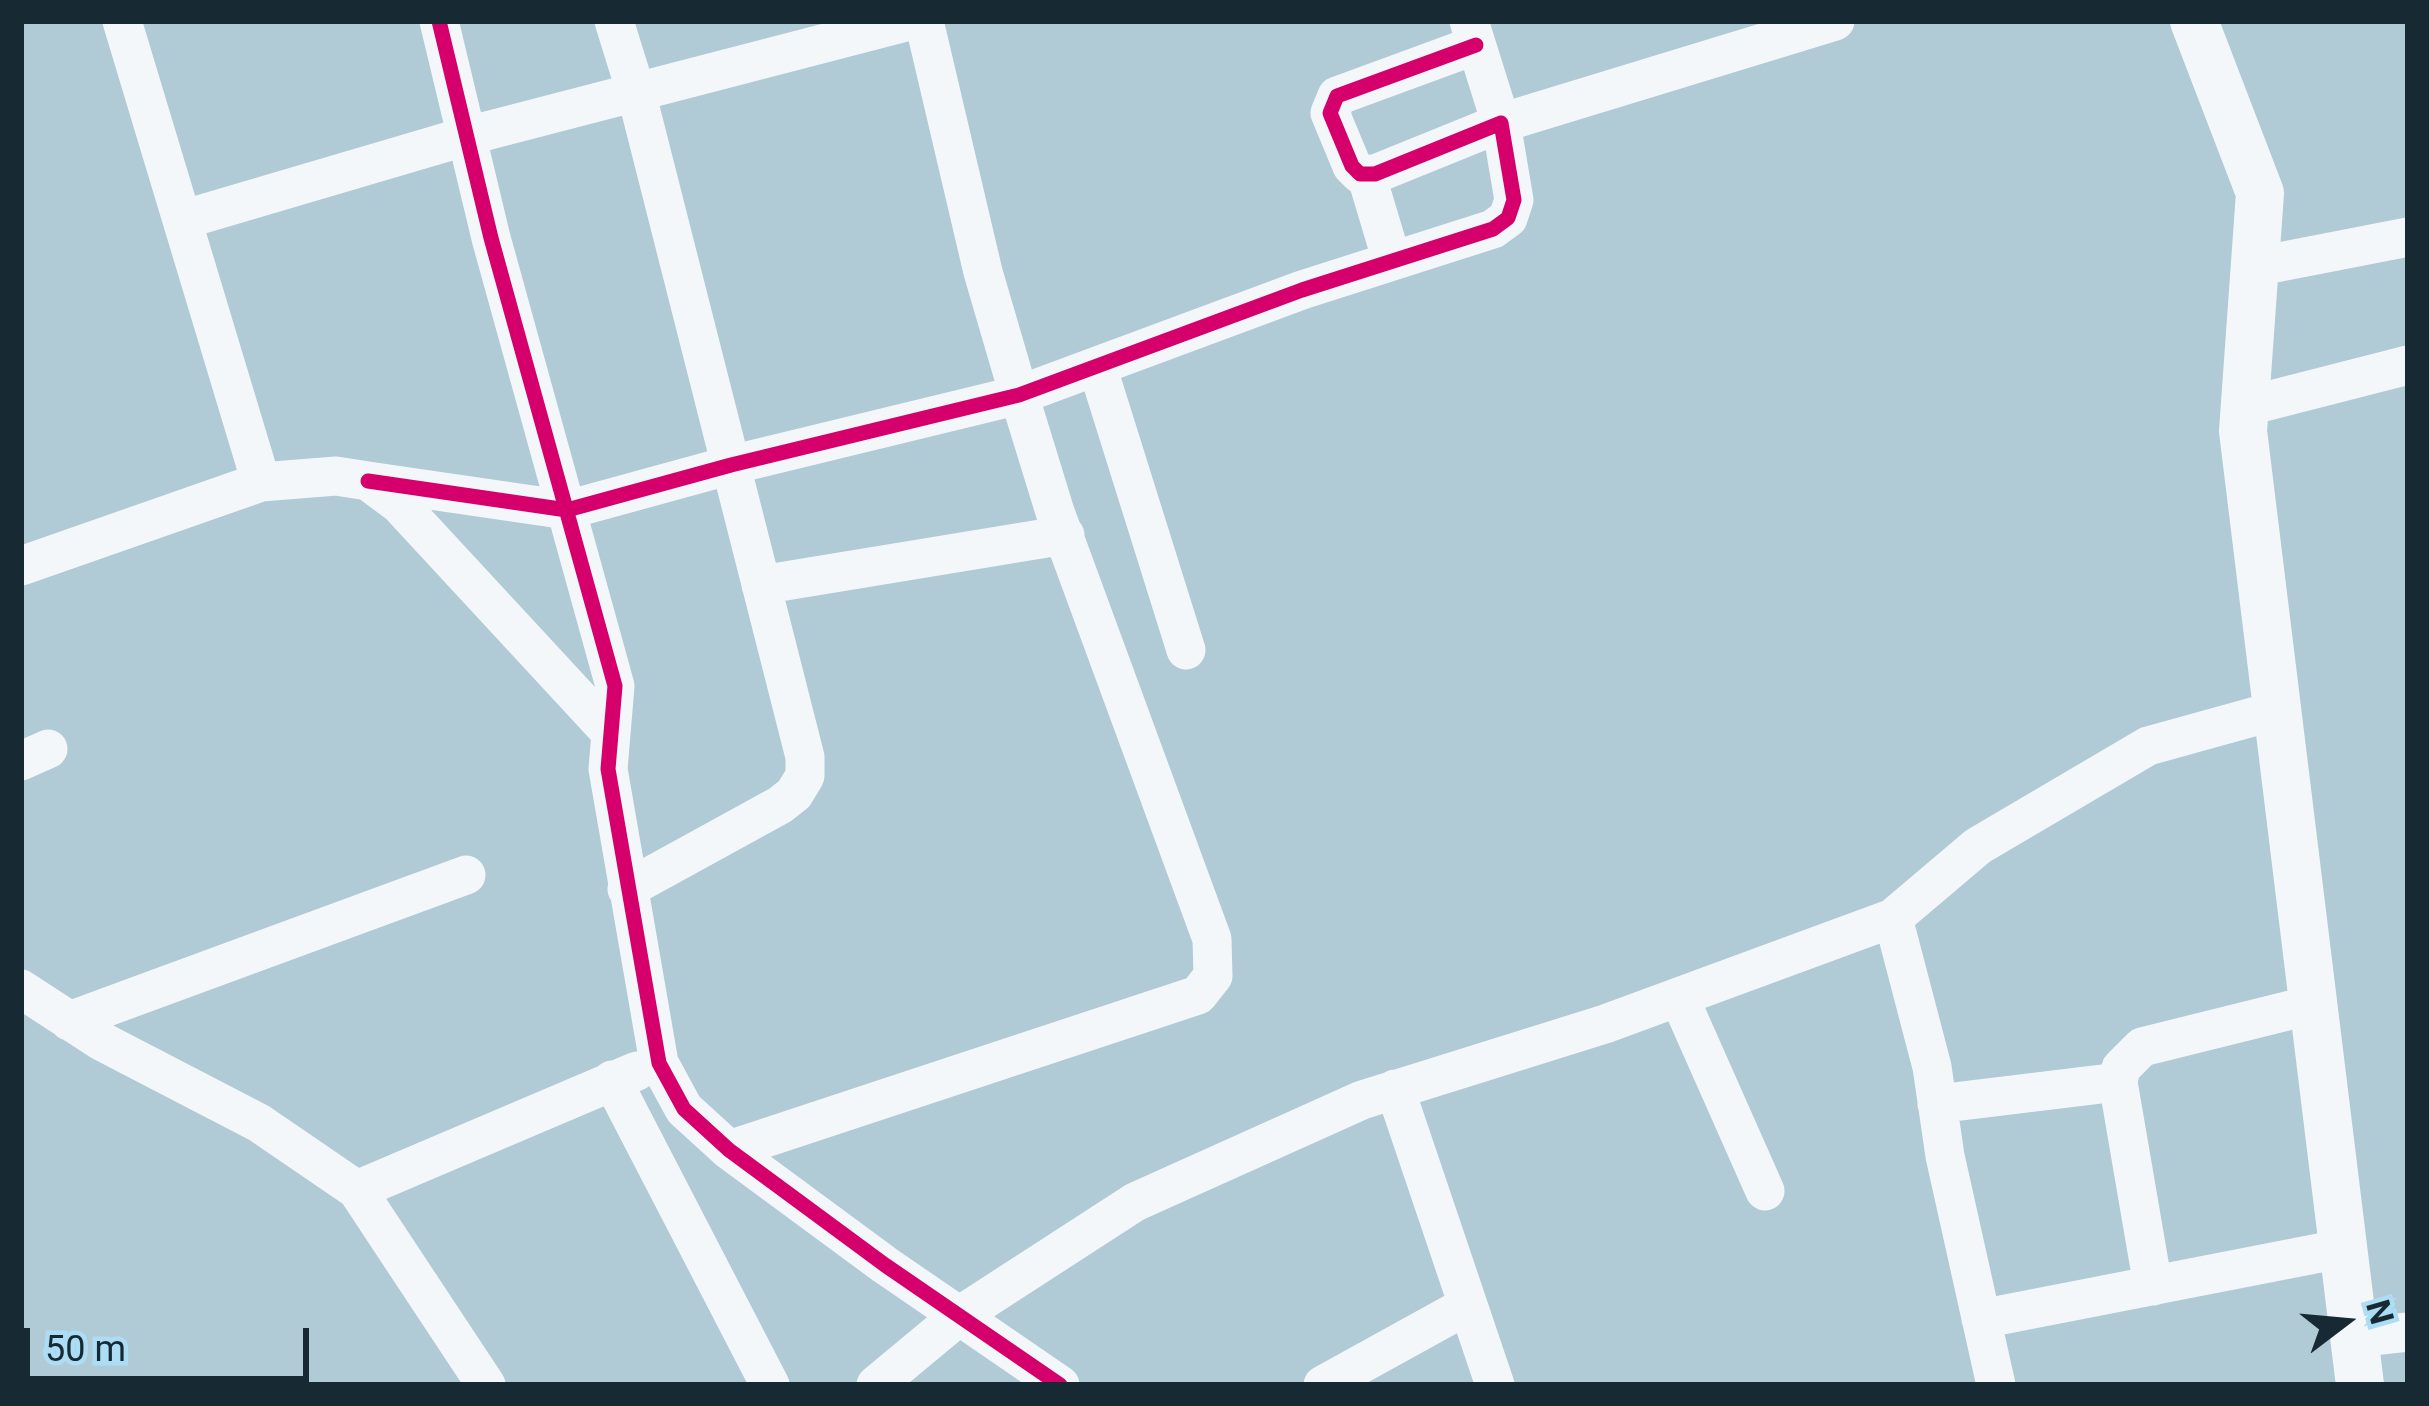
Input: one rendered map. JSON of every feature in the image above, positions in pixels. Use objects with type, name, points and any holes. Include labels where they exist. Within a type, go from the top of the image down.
[{"type":"main road","points":[[2194,21],[2260,193],[2243,431],[2357,1362]]},
{"type":"street","points":[[122,21],[262,482]]},
{"type":"street","points":[[440,21],[490,238],[615,686],[608,769],[659,1063],[684,1109],[729,1150],[1060,1385]]},
{"type":"street","points":[[614,21],[805,757],[805,776],[780,805],[627,890]]},
{"type":"street","points":[[182,220],[466,136],[910,21]]},
{"type":"street","points":[[729,1150],[1198,995],[1213,976],[1212,939],[1064,535],[1019,395],[983,272],[924,21]]},
{"type":"street","points":[[21,566],[262,482],[336,476],[566,510],[1019,395],[1493,229],[1508,218],[1514,200],[1501,123],[1473,33],[1337,95],[1330,113],[1352,166],[1360,174],[1375,174],[1501,123],[1834,21]]},
{"type":"street","points":[[1366,174],[1392,261]]},
{"type":"street","points":[[2254,267],[2408,237]]},
{"type":"street","points":[[2244,406],[2408,365]]},
{"type":"street","points":[[1097,366],[1186,650]]},
{"type":"street","points":[[368,481],[398,504],[611,733]]},
{"type":"street","points":[[761,585],[1064,535]]},
{"type":"street","points":[[876,1385],[959,1316],[1135,1202],[1362,1100],[1605,1024],[1894,918],[1978,846],[2148,746],[2278,710]]},
{"type":"street","points":[[69,1021],[466,875]]},
{"type":"street","points":[[1894,918],[1932,1067],[1996,1385]]},
{"type":"street","points":[[21,989],[69,1021],[260,1123],[357,1190],[486,1385]]},
{"type":"street","points":[[1678,997],[1765,1191]]},
{"type":"street","points":[[2153,1286],[2118,1082],[2120,1068],[2142,1047],[2315,1004]]},
{"type":"street","points":[[357,1190],[659,1063]]},
{"type":"street","points":[[613,1080],[770,1385]]},
{"type":"street","points":[[1937,1104],[2118,1082]]},
{"type":"street","points":[[1395,1089],[1495,1385]]},
{"type":"street","points":[[1981,1319],[2345,1248]]},
{"type":"street","points":[[1323,1385],[1468,1305]]},
{"type":"street","points":[[2357,1362],[2408,1332]]},
{"type":"cycle path","points":[[439,21],[491,238],[615,686],[608,769],[659,1063],[684,1109],[729,1150],[1060,1385]]},
{"type":"cycle path","points":[[368,481],[567,510],[1019,395],[1302,290],[1493,229],[1508,218],[1514,200],[1501,123],[1375,174],[1360,174],[1352,166],[1330,113],[1337,96],[1476,45]]}]
